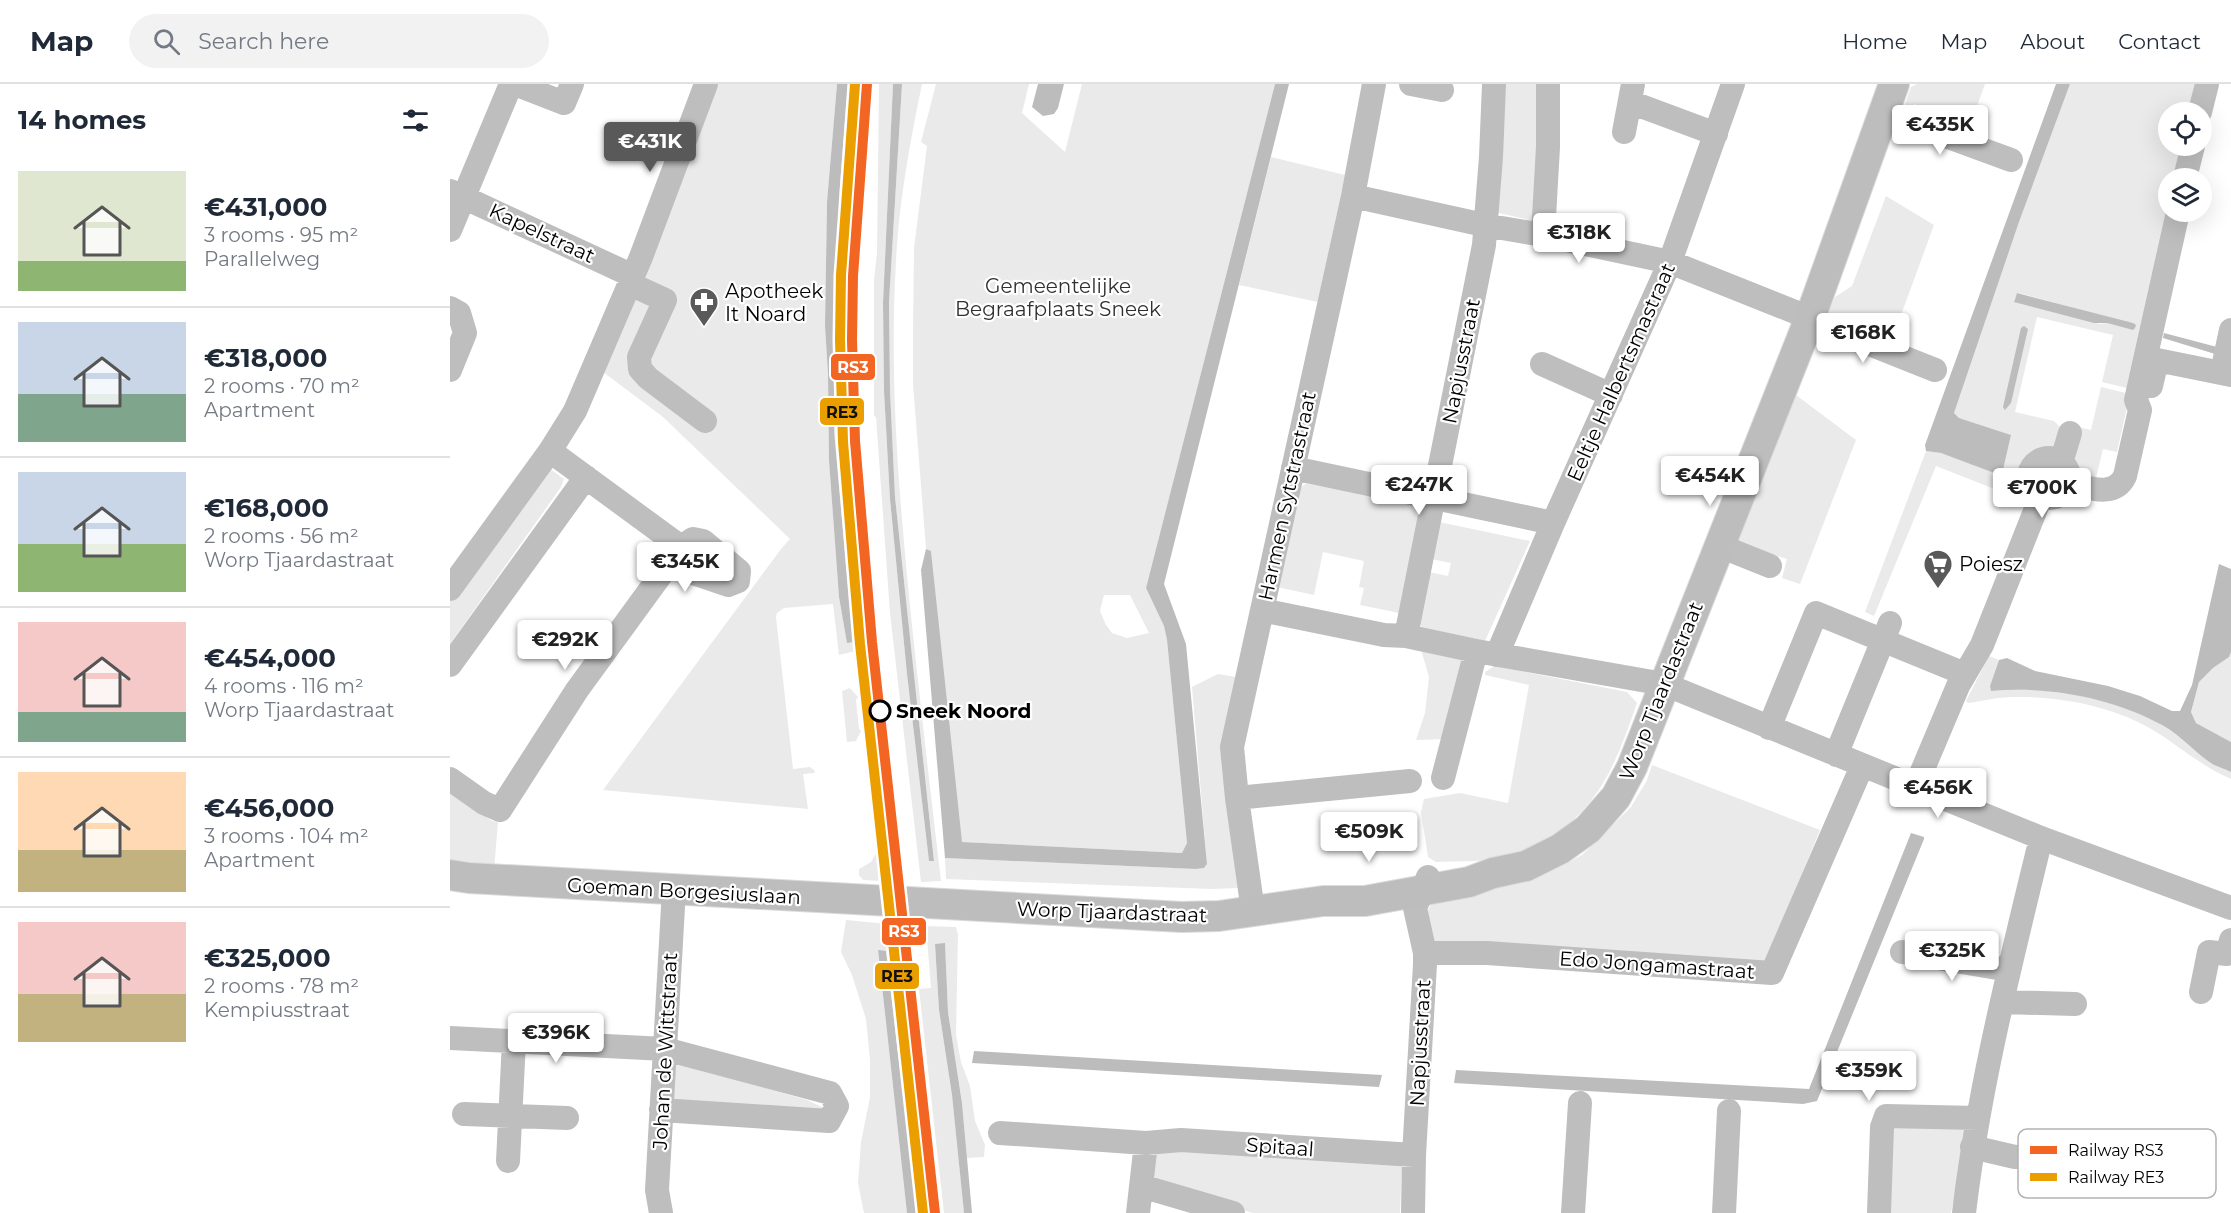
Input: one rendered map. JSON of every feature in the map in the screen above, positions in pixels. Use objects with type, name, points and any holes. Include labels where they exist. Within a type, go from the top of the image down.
[{"type":"main road","name":"Worp Tjaardastraat","points":[[900,902],[1182,917],[1219,916],[1323,901],[1357,889],[1426,884],[1478,870],[1493,873],[1526,866],[1560,849],[1588,829],[1617,796],[1632,767],[1810,318],[1894,84]]},
{"type":"main road","name":"Goeman Borgesiuslaan","points":[[456,878],[900,902]]},
{"type":"street","points":[[450,230],[457,194],[513,84],[564,103],[572,84]]},
{"type":"street","points":[[453,579],[550,451],[575,411],[632,280],[706,84]]},
{"type":"street","name":"Harmen Sytstrastraat","points":[[1253,911],[1237,798],[1233,747],[1353,196],[1374,84]]},
{"type":"street","points":[[1411,84],[1442,90]]},
{"type":"street","name":"Napjusstraat","points":[[1406,636],[1484,245],[1494,84]]},
{"type":"street","points":[[1543,235],[1548,147],[1548,84]]},
{"type":"street","name":"Eeltje Halbertsmastraat","points":[[1487,653],[1553,523],[1670,262],[1733,84]]},
{"type":"street","points":[[2202,102],[2207,84]]},
{"type":"street","points":[[1623,132],[1632,93],[1716,134]]},
{"type":"street","points":[[1883,112],[2011,160]]},
{"type":"street","name":"Kapelstraat","points":[[457,194],[632,280],[666,300],[639,357],[640,369],[648,378],[705,421]]},
{"type":"street","points":[[1353,196],[1670,262],[1935,370]]},
{"type":"street","points":[[2140,410],[2136,400],[2176,222]]},
{"type":"street","points":[[450,308],[459,313],[465,333],[450,370]]},
{"type":"street","points":[[2070,433],[2064,453],[2063,472],[2065,489],[2051,498],[2040,496],[2032,490],[2031,470],[2041,460],[2052,459],[2063,472],[2103,490],[2113,489],[2122,483],[2127,470],[2140,410],[2147,403],[2157,360],[2226,374],[2231,330]]},
{"type":"street","points":[[1542,364],[1611,395]]},
{"type":"street","points":[[450,779],[484,803],[500,810],[577,690],[676,554],[586,477],[550,451]]},
{"type":"street","points":[[1293,468],[1553,523]]},
{"type":"street","points":[[450,665],[586,477]]},
{"type":"street","points":[[1915,788],[1958,686],[1982,645],[2040,496]]},
{"type":"street","points":[[1720,546],[1770,566]]},
{"type":"street","points":[[1262,610],[1384,635],[1406,636],[1487,653],[1664,684],[1915,788],[2231,908]]},
{"type":"street","points":[[1769,728],[1816,613],[1887,632],[1965,674]]},
{"type":"street","points":[[1836,755],[1887,632]]},
{"type":"street","points":[[1443,778],[1487,653]]},
{"type":"street","name":"Edo Jongamastraat","points":[[1425,953],[1487,953],[1772,973],[1862,766]]},
{"type":"street","points":[[1237,798],[1410,781]]},
{"type":"street","points":[[1964,1213],[1977,1118],[2041,837]]},
{"type":"street","name":"Napjusstraat","points":[[1413,1213],[1425,953],[1415,908],[1426,884]]},
{"type":"street","name":"Johan de Wittstraat","points":[[661,1213],[657,1190],[674,889]]},
{"type":"street","points":[[2201,992],[2209,952],[2227,954],[2231,940]]},
{"type":"street","points":[[1902,952],[2009,970]]},
{"type":"street","points":[[2002,1002],[2075,1004]]},
{"type":"street","points":[[450,1038],[665,1048],[830,1093],[837,1106],[829,1121],[661,1110]]},
{"type":"street","points":[[508,1161],[514,1041]]},
{"type":"street","points":[[1573,1207],[1580,1103]]},
{"type":"street","points":[[1724,1211],[1729,1111]]},
{"type":"street","points":[[464,1114],[567,1118]]},
{"type":"street","points":[[1879,1213],[1882,1127],[1886,1116],[1977,1118]]},
{"type":"street","name":"Spitaal","points":[[1000,1133],[1146,1143],[1181,1140],[1414,1155]]},
{"type":"street","points":[[1138,1213],[1146,1143]]},
{"type":"street","points":[[1972,1147],[2018,1157]]},
{"type":"street","points":[[1142,1186],[1233,1213]]},
{"type":"green space","points":[[713,84],[837,84],[827,202],[825,326],[829,461],[839,597],[847,642],[852,642],[834,430],[836,269],[848,84],[859,84],[850,207],[847,413],[842,413],[849,542],[860,650],[839,655],[833,604],[784,608],[777,613],[776,617],[793,769],[810,767],[815,771],[803,774],[808,809],[603,790],[790,539],[663,417],[599,369]]},
{"type":"green space","points":[[879,84],[893,84],[883,303],[884,391],[890,499],[907,674],[929,861],[934,860],[895,497],[889,302],[902,84],[922,84],[907,164],[897,245],[894,388],[907,577],[941,881],[921,882],[890,613],[876,417],[874,416],[874,280],[877,253]]},
{"type":"green space","name":"Gemeentelijke Begraafplaats Sneek","points":[[936,84],[1029,84],[1022,113],[1065,152],[1082,84],[1275,84],[1146,588],[1164,626],[1167,640],[1187,843],[1183,853],[962,842],[960,838],[931,551],[926,549],[913,384],[914,248],[927,146],[921,142]],"holes":[[[1104,595],[1130,595],[1149,633],[1127,638],[1112,633],[1100,611]]]},
{"type":"green space","points":[[1503,84],[1541,84],[1533,221],[1495,212]]},
{"type":"green space","points":[[1917,84],[1985,84],[1966,137],[1968,124],[1914,104],[1909,116],[1902,113],[1911,87]]},
{"type":"green space","points":[[2070,84],[2201,84],[2196,102],[2158,102],[2158,156],[2184,156],[2182,168],[2158,168],[2158,222],[2167,222],[2131,389],[2102,382],[2113,335],[2037,317],[2015,412],[2054,421],[2061,428],[2054,449],[2036,452],[2023,463],[2019,475],[2020,499],[1936,466],[1874,616],[1865,612],[1926,451],[2003,470],[2011,435],[1959,418],[1954,413],[2019,222]],"holes":[[[2019,293],[2118,320],[2133,330],[2107,323],[2100,324],[2014,300]]]},
{"type":"green space","points":[[1271,157],[1345,175],[1318,302],[1239,285]]},
{"type":"green space","points":[[1886,196],[1934,225],[1890,345],[1826,319],[1835,297],[1852,286]]},
{"type":"green space","points":[[2101,387],[2130,394],[2117,452],[2103,449],[2095,482],[2079,474],[2072,458],[2078,427],[2091,430]]},
{"type":"green space","points":[[1792,392],[1856,440],[1800,584],[1782,578],[1787,559],[1732,541]]},
{"type":"green space","points":[[542,463],[564,479],[561,487],[450,644],[450,594]]},
{"type":"green space","points":[[1309,481],[1412,503],[1419,514],[1399,613],[1360,605],[1364,588],[1359,587],[1364,561],[1323,552],[1314,595],[1277,587],[1299,489]]},
{"type":"green space","points":[[1439,522],[1530,541],[1485,641],[1420,625],[1429,572],[1448,576],[1451,563],[1431,559]]},
{"type":"green space","points":[[1420,646],[1464,654],[1447,739],[1416,740],[1425,713],[1429,677]]},
{"type":"green space","points":[[2231,652],[2231,742],[2196,723],[2191,712],[2199,682],[2229,657]]},
{"type":"green space","points":[[1989,656],[1999,660],[1990,686],[1991,691],[2057,692],[2122,707],[2169,729],[2208,761],[2231,772],[2231,779],[2146,726],[2098,707],[2064,700],[2030,697],[1968,703],[1966,701]]},
{"type":"green space","points":[[1494,666],[1627,692],[1637,703],[1622,745],[1603,783],[1592,800],[1562,830],[1531,848],[1508,857],[1480,861],[1436,862],[1428,857],[1421,812],[1424,799],[1460,793],[1508,803],[1529,685],[1485,675],[1485,672]]},
{"type":"green space","points":[[1218,674],[1236,677],[1238,888],[1212,889],[946,879],[945,858],[1204,868],[1207,864],[1192,687]]},
{"type":"green space","points":[[850,688],[858,697],[856,700],[861,731],[856,741],[847,742],[842,691]]},
{"type":"green space","points":[[1652,765],[1820,830],[1764,967],[1430,950],[1427,912],[1431,904],[1442,894],[1531,879],[1582,855],[1631,807],[1647,780]]},
{"type":"green space","points":[[450,792],[492,821],[498,822],[494,870],[450,868]]},
{"type":"green space","points":[[882,849],[881,881],[863,880],[859,875],[859,869],[871,862],[878,850]]},
{"type":"green space","points":[[846,920],[887,924],[887,934],[896,934],[928,1213],[917,1213],[886,951],[878,951],[907,1213],[864,1213],[858,1183],[861,1142],[870,1097],[870,1060],[866,1019],[852,975],[841,952]]},
{"type":"green space","points":[[922,926],[956,927],[958,934],[956,1035],[961,1062],[970,1086],[975,1121],[985,1145],[984,1157],[967,1158],[962,1102],[948,1012],[945,944],[935,944],[939,1010],[952,1095],[964,1213],[944,1213],[919,989],[931,988],[927,939],[919,931]]},
{"type":"green space","points":[[679,1063],[807,1100],[824,1110],[671,1102],[674,1066]]},
{"type":"green space","points":[[1891,1119],[1969,1123],[1951,1213],[1885,1213]]},
{"type":"green space","points":[[1157,1149],[1402,1163],[1400,1213],[1253,1213],[1157,1185],[1149,1173]]},
{"type":"shaded area","points":[[837,84],[848,84],[836,269],[834,430],[853,642],[847,643],[839,597],[829,461],[825,326],[827,202]]},
{"type":"shaded area","points":[[893,84],[902,84],[889,302],[895,497],[934,861],[929,861],[907,674],[890,499],[884,391],[883,303]]},
{"type":"shaded area","points":[[1038,84],[1064,84],[1058,108],[1054,114],[1043,116],[1032,107]]},
{"type":"shaded area","points":[[1275,84],[1289,84],[1164,584],[1186,644],[1207,864],[1204,868],[1196,869],[945,858],[921,570],[926,549],[931,551],[962,842],[1182,853],[1187,843],[1167,640],[1164,626],[1146,588]]},
{"type":"shaded area","points":[[2056,84],[2070,84],[2019,222],[1954,413],[1959,418],[2011,435],[2003,470],[1997,474],[1941,453],[1926,451],[1925,445]]},
{"type":"shaded area","points":[[2017,293],[2136,325],[2133,330],[2107,323],[2094,323],[2014,302]]},
{"type":"shaded area","points":[[2024,326],[2028,329],[2011,403],[2005,410],[2003,407],[2021,328]]},
{"type":"shaded area","points":[[2164,333],[2217,347],[2215,354],[2163,338]]},
{"type":"shaded area","points":[[2219,564],[2231,569],[2231,652],[2229,657],[2199,682],[2191,712],[2196,723],[2231,742],[2231,772],[2208,761],[2162,725],[2122,707],[2057,692],[1991,691],[1990,686],[1999,660],[2007,658],[2035,671],[2108,686],[2140,696],[2172,711],[2180,711],[2192,685]]},
{"type":"shaded area","points":[[1911,833],[1924,837],[1924,839],[1817,1101],[1803,1104],[1454,1083],[1456,1070],[1809,1089]]},
{"type":"shaded area","points":[[945,943],[948,1012],[962,1103],[972,1213],[964,1213],[952,1095],[939,1010],[935,944]]},
{"type":"shaded area","points":[[878,950],[886,951],[917,1213],[907,1213]]},
{"type":"shaded area","points":[[974,1051],[1382,1075],[1379,1087],[972,1063]]},
{"type":"rail line","name":"RE3","points":[[855,84],[841,275],[843,442],[860,644],[923,1213]]},
{"type":"rail line","name":"RS3","points":[[867,84],[853,276],[855,441],[872,642],[935,1213]]},
{"type":"place","name":"Apotheek It Noard","points":[[704,328]]},
{"type":"place","name":"Poiesz","points":[[1938,590]]},
{"type":"place","name":"Sneek Noord","points":[[880,711]]}]
